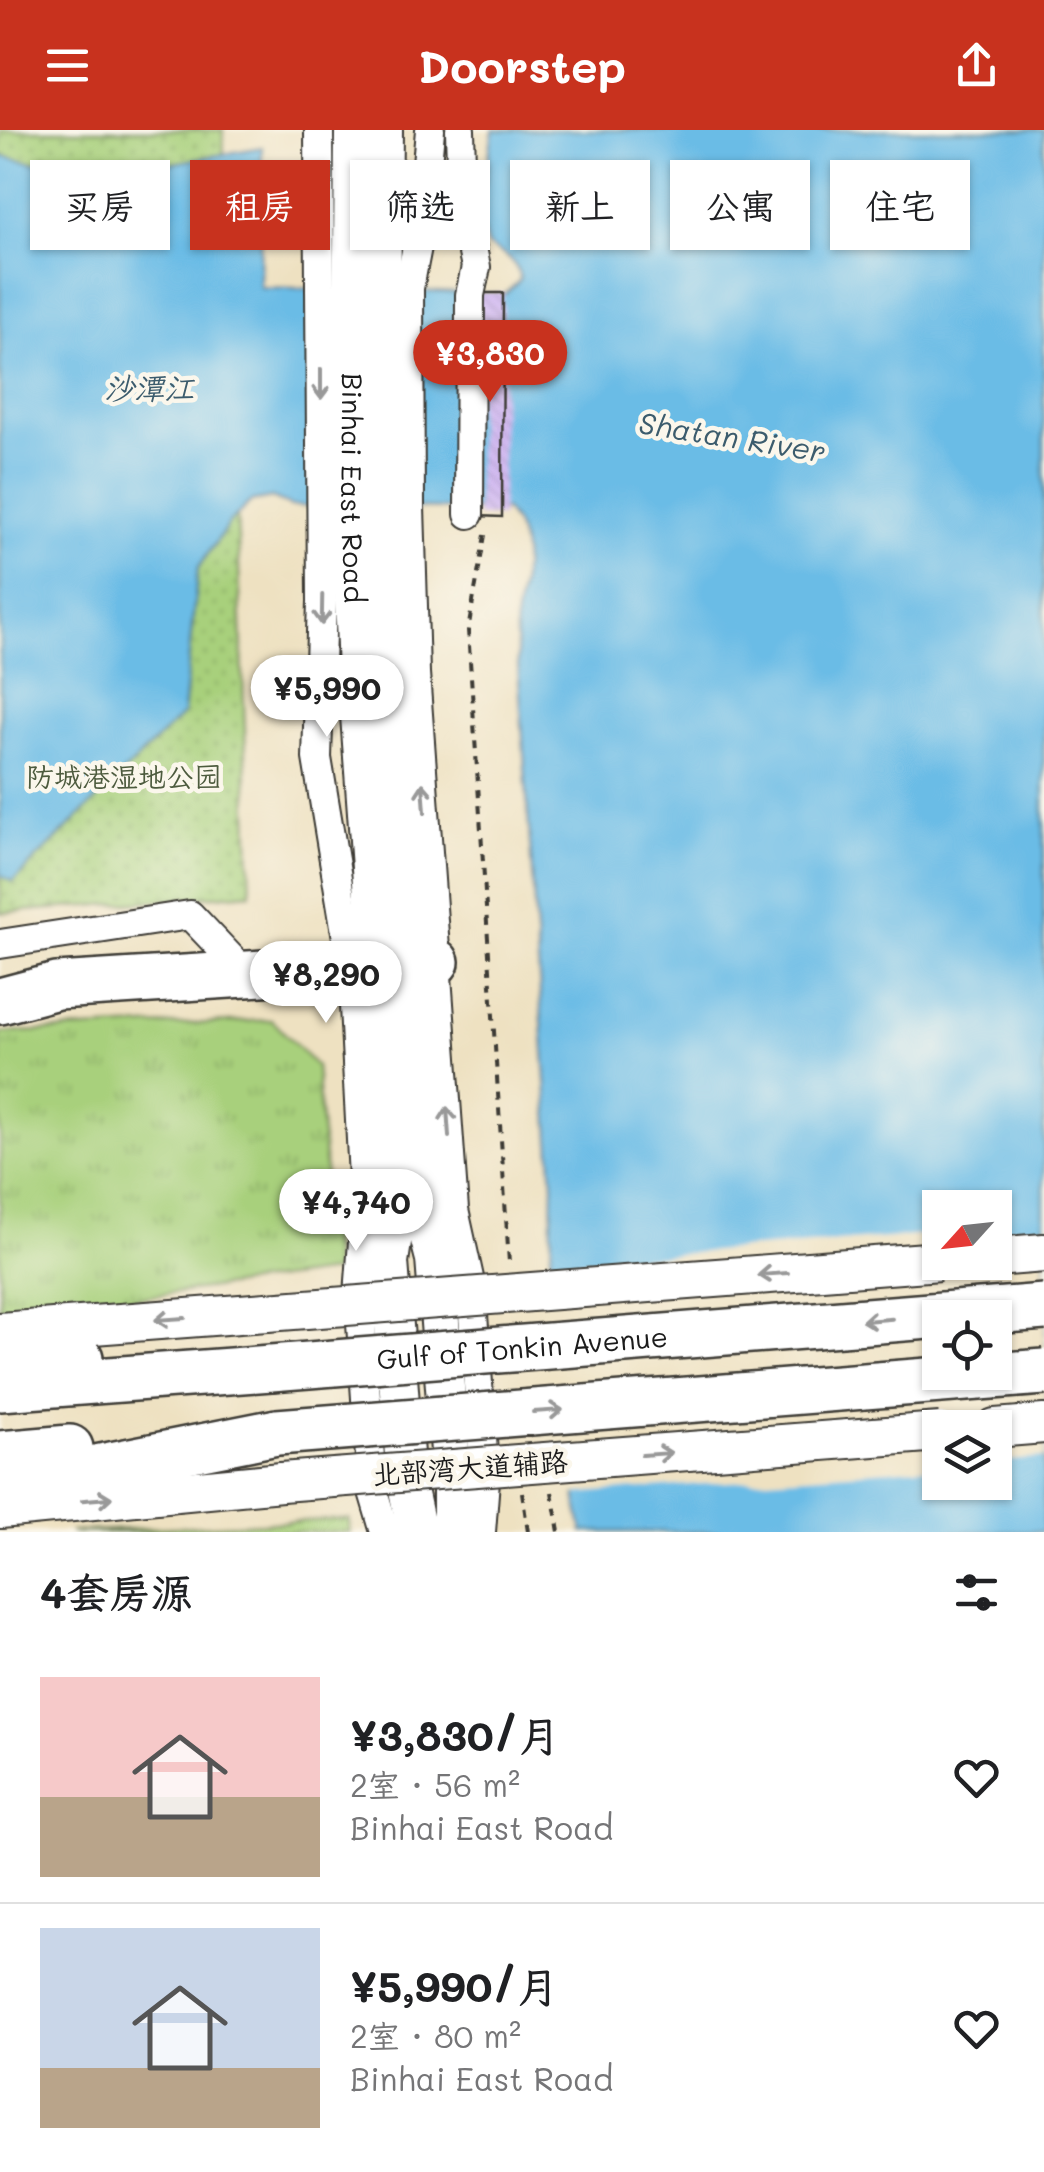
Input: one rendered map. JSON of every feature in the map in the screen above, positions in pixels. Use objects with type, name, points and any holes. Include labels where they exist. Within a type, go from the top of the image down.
[{"type":"highway","points":[[0,1001],[56,986],[393,965]]},
{"type":"highway","name":"Gulf of Tonkin Avenue","points":[[0,1388],[1044,1306]]},
{"type":"highway","points":[[0,1354],[272,1368]]},
{"type":"highway","points":[[0,1454],[1044,1372]]},
{"type":"highway","points":[[0,1488],[277,1432]]},
{"type":"main road","name":"Binhai East Road","points":[[354,130],[365,285],[365,510],[386,691],[393,965]]},
{"type":"main road","name":"Binhai East Road","points":[[365,285],[382,130]]},
{"type":"main road","points":[[393,965],[396,1214],[389,1262],[406,1480],[417,1532]]},
{"type":"main road","points":[[393,965],[423,1212],[436,1259],[452,1476],[452,1532]]},
{"type":"main road","points":[[1012,1256],[1044,1253]]},
{"type":"main road","points":[[0,1332],[922,1262]]},
{"type":"main road","points":[[1012,1427],[1044,1424]]},
{"type":"main road","name":"北部湾大道辅路","points":[[0,1508],[281,1482],[922,1433]]},
{"type":"street","points":[[320,130],[365,285],[365,510],[318,758],[393,965],[471,1286],[485,1480],[481,1532]]},
{"type":"street","points":[[427,160],[430,130]]},
{"type":"street","points":[[460,130],[461,160]]},
{"type":"street","points":[[365,285],[396,250]]},
{"type":"street","points":[[469,514],[470,295],[476,267],[472,250]]},
{"type":"street","points":[[0,944],[190,914],[246,974]]},
{"type":"street","points":[[385,1532],[372,1488],[358,1294],[393,965]]},
{"type":"path","points":[[469,514],[485,536],[468,630],[509,1267]]},
{"type":"path","points":[[521,1479],[528,1532]]},
{"type":"path","points":[[551,1487],[559,1532]]},
{"type":"green space","name":"沙潭江","points":[[0,130],[223,130],[224,160],[190,160],[190,250],[227,250],[251,893],[0,913]]},
{"type":"green space","points":[[272,1020],[316,1066],[334,1272],[0,1316],[0,1033]]},
{"type":"green space","points":[[349,1519],[350,1532],[70,1532]]},
{"type":"water","name":"Shatan River","points":[[493,130],[1044,130],[1044,1532],[583,1532],[551,1256],[553,1185],[515,621],[523,550],[505,510],[291,506],[272,498],[250,502],[230,522],[198,568],[183,714],[13,882],[0,875],[0,156],[30,162],[30,250],[170,250],[170,164],[190,160],[190,250],[261,250],[260,287],[505,294],[520,280],[508,258],[490,247],[488,160]]},
{"type":"water","points":[[262,147],[262,160],[191,160]]},
{"type":"pier","points":[[1044,1226],[1044,1458],[1012,1461],[1012,1410],[922,1410],[922,1467],[571,1494],[547,1264],[922,1235],[922,1280],[1012,1280],[1012,1229]]},
{"type":"building","points":[[478,293],[503,293],[502,517],[477,516]]},
{"type":"park label","name":"防城港湿地公园","points":[[124,777]]}]
